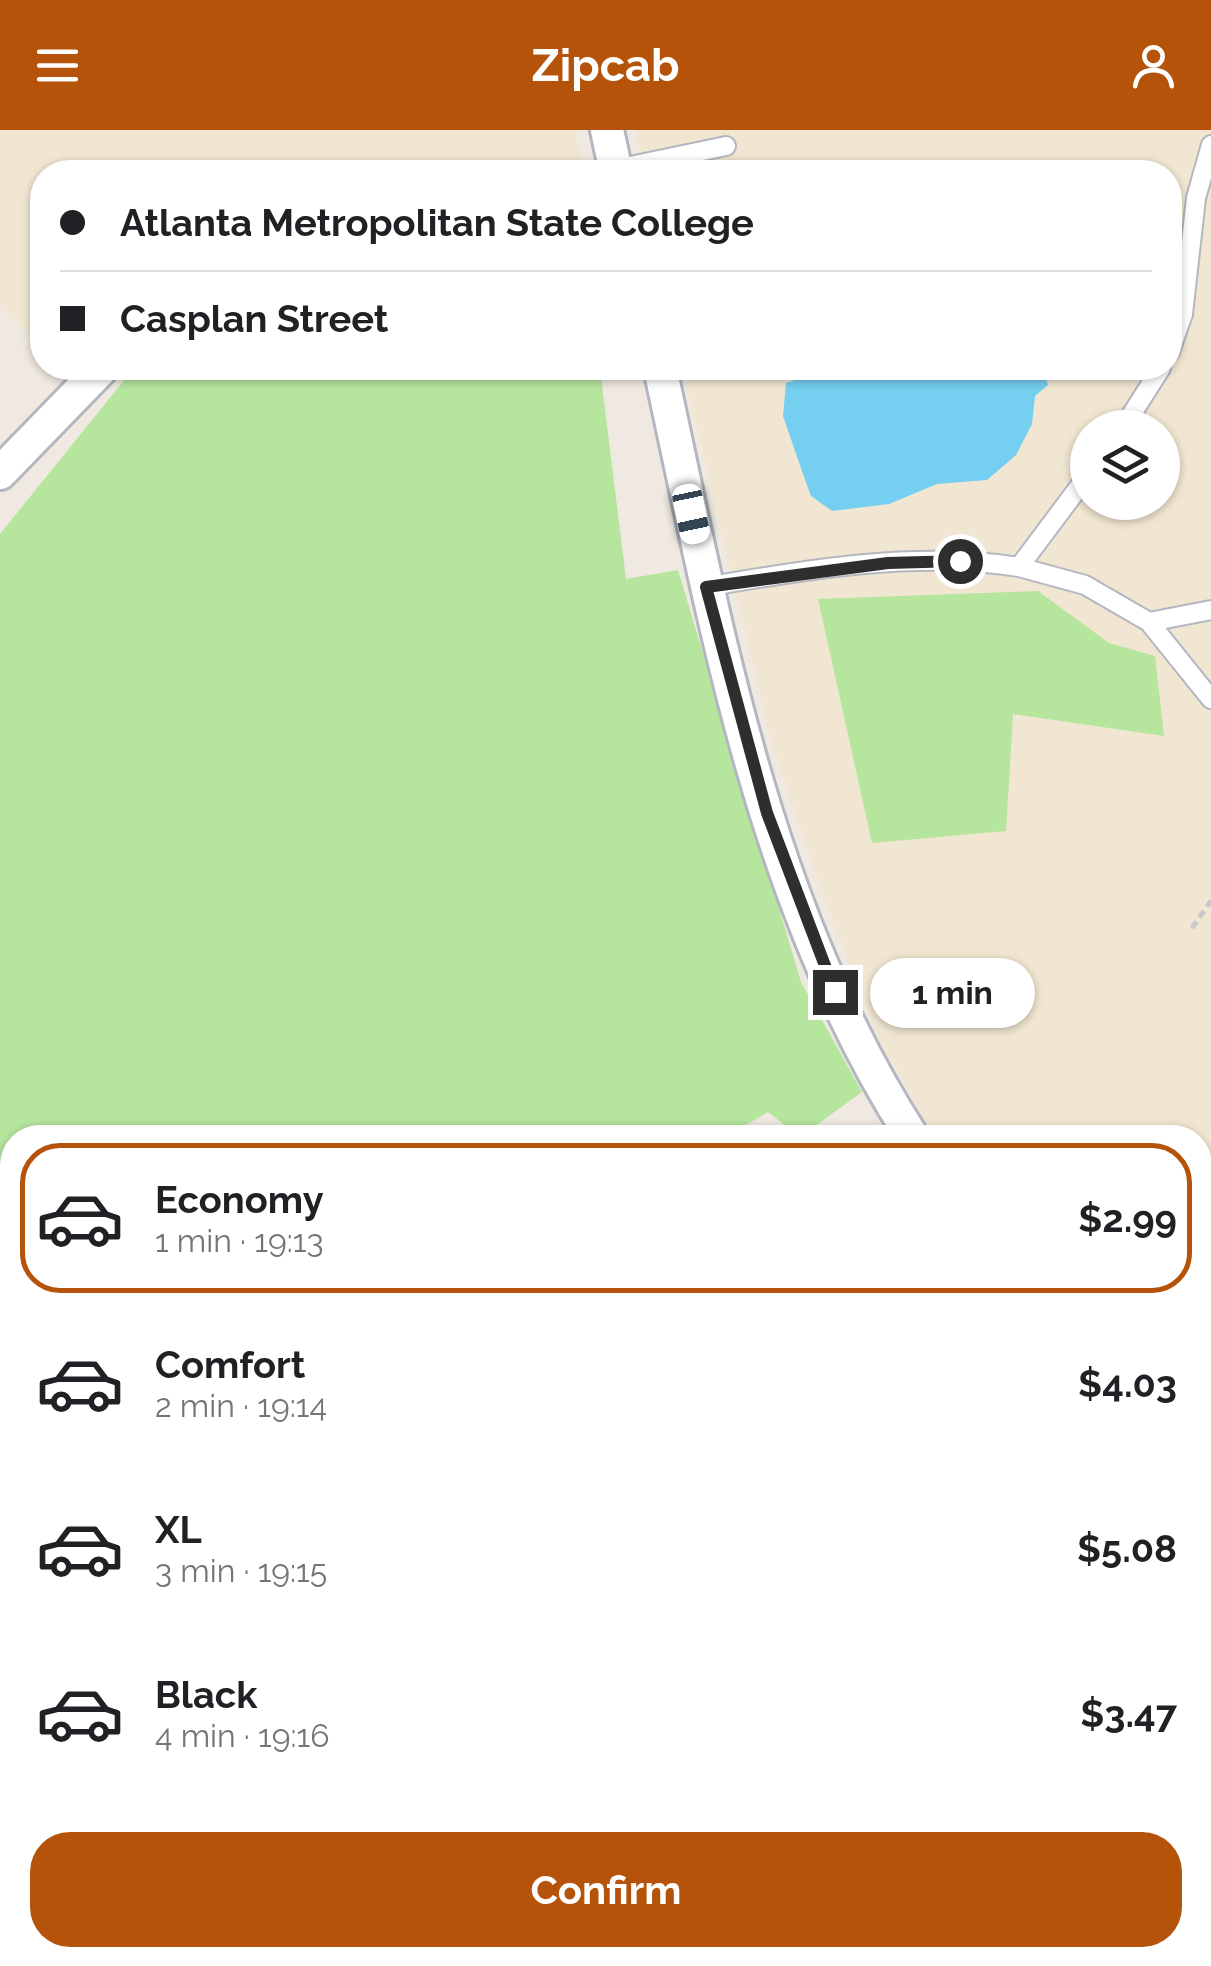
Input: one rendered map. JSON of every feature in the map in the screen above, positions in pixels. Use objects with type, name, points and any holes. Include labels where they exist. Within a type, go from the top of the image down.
[{"type":"street","points":[[607,130],[614,160]]},
{"type":"street","points":[[0,474],[90,380]]},
{"type":"street","points":[[663,380],[734,701],[800,906],[866,1058],[905,1125]]},
{"type":"lane","points":[[1182,317],[1196,198],[1211,145]]},
{"type":"lane","points":[[664,160],[726,146]]},
{"type":"lane","points":[[1134,410],[1153,380]]},
{"type":"lane","points":[[1019,567],[1070,499]]},
{"type":"lane","points":[[706,587],[772,575],[927,559],[1019,567],[1085,584],[1149,622],[1211,699]]},
{"type":"lane","points":[[1149,622],[1211,610]]},
{"type":"path","points":[[1192,928],[1211,901]]},
{"type":"shaded area","points":[[0,130],[574,130],[580,160],[30,160],[30,335],[0,306]]},
{"type":"shaded area","points":[[636,130],[1211,130],[1211,1125],[928,1125],[877,1036],[773,747],[685,380],[1182,380],[1182,160],[642,160]]},
{"type":"green space","points":[[124,380],[601,380],[626,579],[678,570],[801,982],[862,1092],[817,1125],[785,1125],[768,1112],[746,1125],[0,1125],[0,534]]},
{"type":"green space","points":[[1038,591],[1109,643],[1155,656],[1164,736],[1013,714],[1006,831],[872,843],[818,599]]},
{"type":"water","points":[[1046,380],[1048,385],[1035,396],[1032,424],[1016,455],[987,480],[937,484],[889,504],[832,511],[811,496],[783,416],[786,383]]},
{"type":"route","points":[[835,992],[767,813],[706,587],[772,575],[927,559],[960,561]]}]
